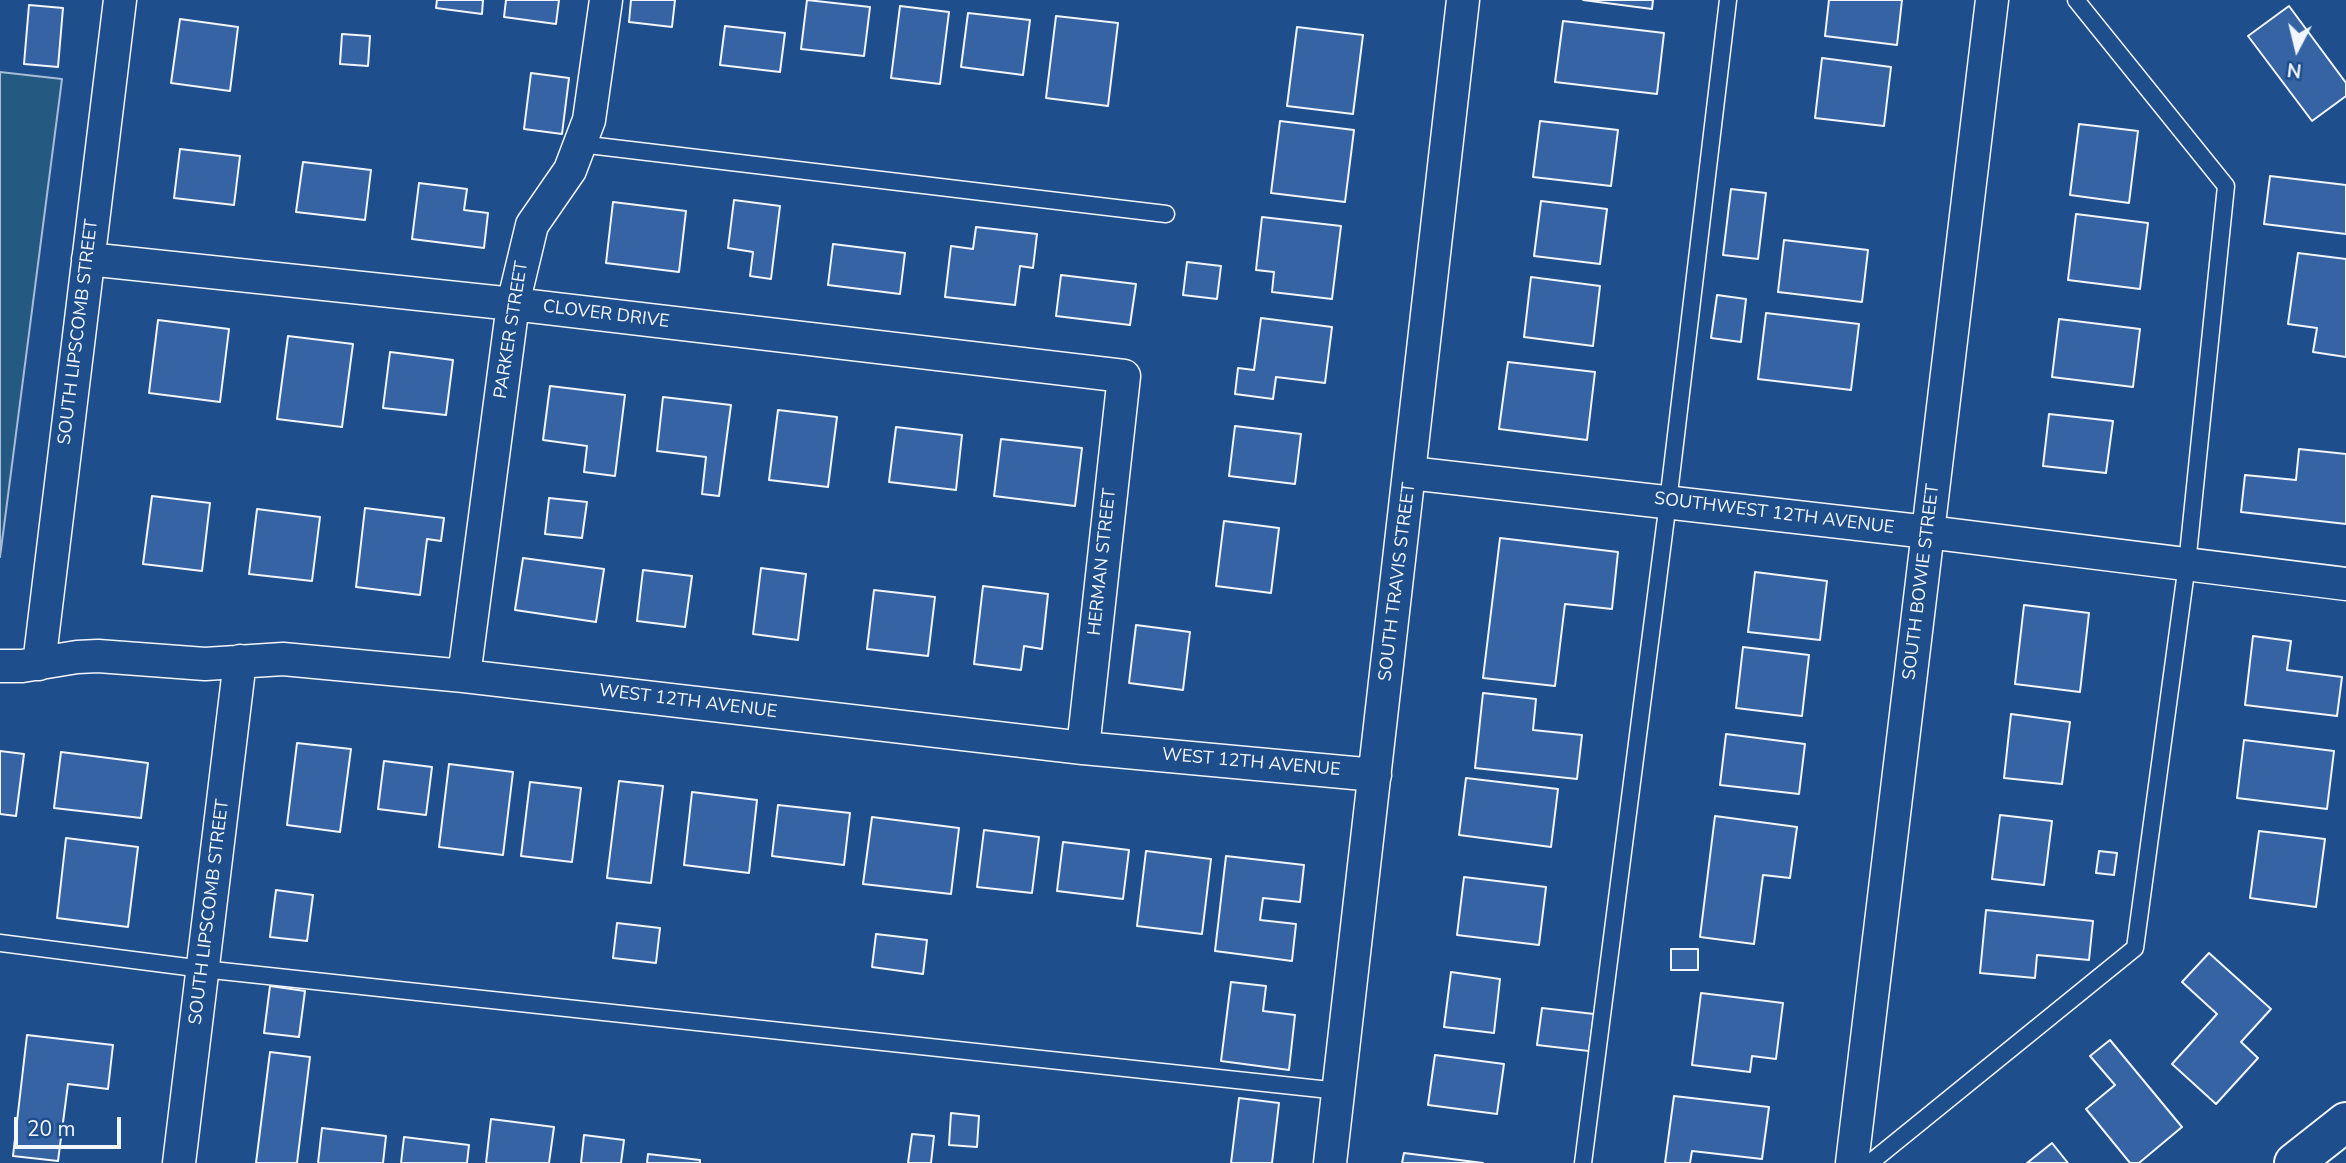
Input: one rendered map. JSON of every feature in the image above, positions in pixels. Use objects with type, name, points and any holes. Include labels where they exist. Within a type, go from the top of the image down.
[{"type":"street","name":"SOUTH LIPSCOMB STREET","points":[[38,664],[120,0]]},
{"type":"street","name":"PARKER STREET","points":[[464,676],[513,303],[532,225],[570,170],[589,120],[606,0]]},
{"type":"street","points":[[1456,0],[1463,0]]},
{"type":"street","name":"SOUTH TRAVIS STREET","points":[[1330,1163],[1463,0]]},
{"type":"street","name":"SOUTH BOWIE STREET","points":[[1852,1163],[1992,0]]},
{"type":"street","name":"CLOVER DRIVE","points":[[88,259],[513,303],[1124,376]]},
{"type":"street","name":"HERMAN STREET","points":[[1083,748],[1124,376]]},
{"type":"street","name":"SOUTHWEST 12TH AVENUE","points":[[1410,472],[2346,584]]},
{"type":"street","name":"WEST 12TH AVENUE","points":[[0,666],[98,656],[205,664],[283,659],[464,676],[1083,748],[1375,775]]},
{"type":"street","name":"SOUTH LIPSCOMB STREET","points":[[179,1163],[240,661]]},
{"type":"street","points":[[2294,1163],[2346,1122]]},
{"type":"lane","points":[[1583,1163],[1668,502],[1728,0]]},
{"type":"lane","points":[[1870,1163],[2135,948],[2187,564],[2226,186],[2076,0]]},
{"type":"lane","points":[[580,144],[1166,214]]},
{"type":"lane","points":[[0,943],[203,969],[1339,1091]]},
{"type":"shaded area","points":[[0,72],[62,79],[0,557]]},
{"type":"building","points":[[437,0],[483,0],[482,14],[436,8]]},
{"type":"building","points":[[506,0],[559,0],[556,24],[504,17]]},
{"type":"building","points":[[631,0],[675,0],[672,27],[629,22]]},
{"type":"building","points":[[807,0],[870,7],[864,56],[801,49]]},
{"type":"building","points":[[1583,0],[1653,0],[1652,9]]},
{"type":"building","points":[[1829,0],[1902,0],[1897,45],[1825,36]]},
{"type":"building","points":[[29,5],[63,8],[58,67],[24,64]]},
{"type":"building","points":[[900,6],[949,12],[940,84],[891,78]]},
{"type":"building","points":[[2289,6],[2346,83],[2346,96],[2312,121],[2248,36]]},
{"type":"building","points":[[968,13],[1030,20],[1023,75],[961,67]]},
{"type":"building","points":[[1056,16],[1118,23],[1108,106],[1046,98]]},
{"type":"building","points":[[180,19],[238,27],[230,91],[171,83]]},
{"type":"building","points":[[1563,21],[1664,33],[1657,94],[1555,82]]},
{"type":"building","points":[[725,26],[785,33],[780,72],[720,65]]},
{"type":"building","points":[[1297,27],[1363,35],[1353,114],[1287,106]]},
{"type":"building","points":[[342,34],[370,36],[368,66],[340,64]]},
{"type":"building","points":[[1822,58],[1891,67],[1884,126],[1815,118]]},
{"type":"building","points":[[531,73],[569,78],[562,134],[524,129]]},
{"type":"building","points":[[1280,121],[1354,130],[1345,202],[1271,193]]},
{"type":"building","points":[[1540,121],[1618,130],[1611,186],[1533,177]]},
{"type":"building","points":[[2079,124],[2138,131],[2129,203],[2070,195]]},
{"type":"building","points":[[180,149],[240,156],[234,205],[174,198]]},
{"type":"building","points":[[303,162],[371,170],[365,220],[296,212]]},
{"type":"building","points":[[2270,176],[2346,185],[2346,234],[2264,224]]},
{"type":"building","points":[[419,183],[467,189],[464,210],[488,213],[484,248],[412,239]]},
{"type":"building","points":[[1731,189],[1766,193],[1758,259],[1723,255]]},
{"type":"building","points":[[734,200],[780,206],[771,279],[750,276],[753,252],[728,248]]},
{"type":"building","points":[[1541,201],[1607,209],[1600,264],[1534,256]]},
{"type":"building","points":[[613,202],[686,211],[679,272],[606,263]]},
{"type":"building","points":[[2076,214],[2148,223],[2140,289],[2068,280]]},
{"type":"building","points":[[1262,217],[1341,226],[1332,299],[1272,292],[1274,272],[1256,270]]},
{"type":"building","points":[[976,227],[1037,234],[1033,268],[1020,266],[1015,305],[945,297],[951,246],[973,249]]},
{"type":"building","points":[[1784,240],[1868,250],[1862,302],[1778,292]]},
{"type":"building","points":[[833,244],[905,253],[900,294],[828,285]]},
{"type":"building","points":[[2298,253],[2346,259],[2346,357],[2313,352],[2317,328],[2288,324]]},
{"type":"building","points":[[1187,262],[1221,266],[1217,299],[1183,295]]},
{"type":"building","points":[[1061,275],[1136,284],[1130,325],[1056,316]]},
{"type":"building","points":[[1531,277],[1600,286],[1593,346],[1524,337]]},
{"type":"building","points":[[1717,295],[1746,299],[1741,342],[1711,338]]},
{"type":"building","points":[[1766,313],[1859,324],[1851,390],[1758,379]]},
{"type":"building","points":[[1261,318],[1332,327],[1325,383],[1276,377],[1273,399],[1235,394],[1238,368],[1254,370]]},
{"type":"building","points":[[2059,319],[2140,329],[2133,387],[2052,377]]},
{"type":"building","points":[[158,320],[229,329],[220,402],[149,393]]},
{"type":"building","points":[[288,336],[353,344],[342,427],[277,419]]},
{"type":"building","points":[[390,352],[453,360],[446,415],[383,408]]},
{"type":"building","points":[[1508,362],[1595,372],[1587,440],[1499,429]]},
{"type":"building","points":[[550,386],[625,395],[615,476],[584,472],[587,446],[543,440]]},
{"type":"building","points":[[663,397],[731,405],[719,496],[702,494],[706,457],[657,451]]},
{"type":"building","points":[[778,410],[837,417],[828,487],[769,480]]},
{"type":"building","points":[[2049,414],[2113,421],[2106,473],[2043,466]]},
{"type":"building","points":[[1235,426],[1301,434],[1295,484],[1229,476]]},
{"type":"building","points":[[896,427],[962,435],[956,490],[889,482]]},
{"type":"building","points":[[1001,439],[1082,448],[1075,506],[994,496]]},
{"type":"building","points":[[2299,449],[2346,454],[2346,524],[2241,512],[2245,475],[2296,480]]},
{"type":"building","points":[[152,496],[210,503],[202,571],[143,564]]},
{"type":"building","points":[[549,498],[587,502],[582,538],[545,534]]},
{"type":"building","points":[[365,508],[444,518],[441,541],[427,539],[420,595],[356,587]]},
{"type":"building","points":[[257,509],[320,517],[312,581],[249,574]]},
{"type":"building","points":[[1224,521],[1279,528],[1271,593],[1216,586]]},
{"type":"building","points":[[1500,538],[1618,552],[1612,609],[1565,604],[1555,686],[1483,678]]},
{"type":"building","points":[[523,558],[604,569],[596,622],[515,610]]},
{"type":"building","points":[[761,568],[806,574],[798,640],[753,634]]},
{"type":"building","points":[[643,570],[692,576],[685,627],[637,621]]},
{"type":"building","points":[[1755,572],[1827,581],[1820,640],[1748,632]]},
{"type":"building","points":[[983,586],[1048,594],[1042,649],[1024,646],[1021,670],[974,664]]},
{"type":"building","points":[[874,590],[935,597],[928,656],[867,649]]},
{"type":"building","points":[[2024,605],[2089,613],[2080,692],[2015,684]]},
{"type":"building","points":[[1136,625],[1190,632],[1183,690],[1129,683]]},
{"type":"building","points":[[2253,636],[2291,641],[2287,670],[2342,677],[2337,716],[2245,705]]},
{"type":"building","points":[[1743,647],[1809,655],[1802,716],[1736,708]]},
{"type":"building","points":[[1483,693],[1536,699],[1533,730],[1582,735],[1577,779],[1475,768]]},
{"type":"building","points":[[2011,714],[2070,722],[2062,784],[2004,778]]},
{"type":"building","points":[[1726,734],[1805,744],[1799,794],[1720,785]]},
{"type":"building","points":[[2244,740],[2334,751],[2327,809],[2237,798]]},
{"type":"building","points":[[297,743],[351,749],[340,832],[287,825]]},
{"type":"building","points":[[0,751],[24,754],[16,816],[0,814]]},
{"type":"building","points":[[61,752],[148,763],[141,818],[54,808]]},
{"type":"building","points":[[384,761],[432,767],[426,815],[378,809]]},
{"type":"building","points":[[449,764],[513,772],[503,855],[439,847]]},
{"type":"building","points":[[1466,778],[1558,789],[1551,847],[1459,835]]},
{"type":"building","points":[[619,781],[663,786],[651,883],[607,878]]},
{"type":"building","points":[[530,782],[581,788],[572,862],[521,856]]},
{"type":"building","points":[[692,792],[757,800],[749,873],[684,865]]},
{"type":"building","points":[[778,805],[850,813],[844,865],[772,856]]},
{"type":"building","points":[[2000,815],[2052,821],[2044,885],[1992,879]]},
{"type":"building","points":[[1715,816],[1797,827],[1790,878],[1763,875],[1754,944],[1700,937]]},
{"type":"building","points":[[872,817],[959,828],[951,894],[863,884]]},
{"type":"building","points":[[984,830],[1039,837],[1032,893],[977,887]]},
{"type":"building","points":[[2259,831],[2325,839],[2316,907],[2250,898]]},
{"type":"building","points":[[66,838],[138,847],[128,927],[57,918]]},
{"type":"building","points":[[1063,842],[1129,850],[1123,899],[1057,891]]},
{"type":"building","points":[[1146,851],[1211,859],[1202,934],[1137,926]]},
{"type":"building","points":[[2099,851],[2117,853],[2114,875],[2096,873]]},
{"type":"building","points":[[1226,856],[1304,865],[1300,902],[1263,898],[1260,920],[1296,924],[1292,961],[1215,951]]},
{"type":"building","points":[[1464,877],[1546,887],[1539,945],[1457,935]]},
{"type":"building","points":[[276,890],[313,895],[307,941],[270,937]]},
{"type":"building","points":[[1986,910],[2093,921],[2089,960],[2037,955],[2035,978],[1980,973]]},
{"type":"building","points":[[617,923],[660,928],[656,963],[613,958]]},
{"type":"building","points":[[876,934],[927,940],[923,974],[872,967]]},
{"type":"building","points":[[1671,949],[1698,949],[1698,970],[1671,970]]},
{"type":"building","points":[[2209,953],[2271,1009],[2241,1042],[2258,1058],[2216,1104],[2172,1064],[2217,1014],[2182,982]]},
{"type":"building","points":[[1451,972],[1500,979],[1494,1033],[1444,1027]]},
{"type":"building","points":[[1231,982],[1266,986],[1263,1011],[1295,1015],[1289,1070],[1221,1061]]},
{"type":"building","points":[[270,986],[305,991],[299,1037],[264,1033]]},
{"type":"building","points":[[1701,993],[1783,1003],[1776,1059],[1752,1056],[1750,1072],[1692,1065]]},
{"type":"building","points":[[1542,1008],[1594,1014],[1589,1051],[1537,1045]]},
{"type":"building","points":[[27,1035],[113,1045],[108,1089],[68,1084],[58,1161],[13,1156]]},
{"type":"building","points":[[2110,1040],[2182,1127],[2139,1163],[2130,1163],[2086,1109],[2115,1085],[2090,1056]]},
{"type":"building","points":[[270,1052],[310,1057],[297,1163],[256,1163]]},
{"type":"building","points":[[1435,1055],[1504,1064],[1497,1114],[1428,1105]]},
{"type":"building","points":[[1674,1096],[1769,1107],[1762,1159],[1692,1151],[1690,1163],[1665,1163]]},
{"type":"building","points":[[1239,1098],[1279,1103],[1272,1163],[1231,1163]]},
{"type":"building","points":[[951,1113],[979,1116],[977,1147],[949,1145]]},
{"type":"building","points":[[491,1119],[554,1127],[549,1163],[486,1163]]},
{"type":"building","points":[[322,1128],[386,1136],[383,1163],[318,1163]]},
{"type":"building","points":[[912,1134],[934,1136],[931,1163],[908,1163]]},
{"type":"building","points":[[584,1135],[624,1140],[621,1163],[581,1163]]},
{"type":"building","points":[[404,1137],[469,1145],[467,1163],[401,1163]]},
{"type":"building","points":[[2052,1143],[2068,1163],[2027,1163]]},
{"type":"building","points":[[1404,1153],[1483,1163],[1402,1163]]},
{"type":"building","points":[[648,1154],[700,1160],[700,1163],[647,1163]]}]
